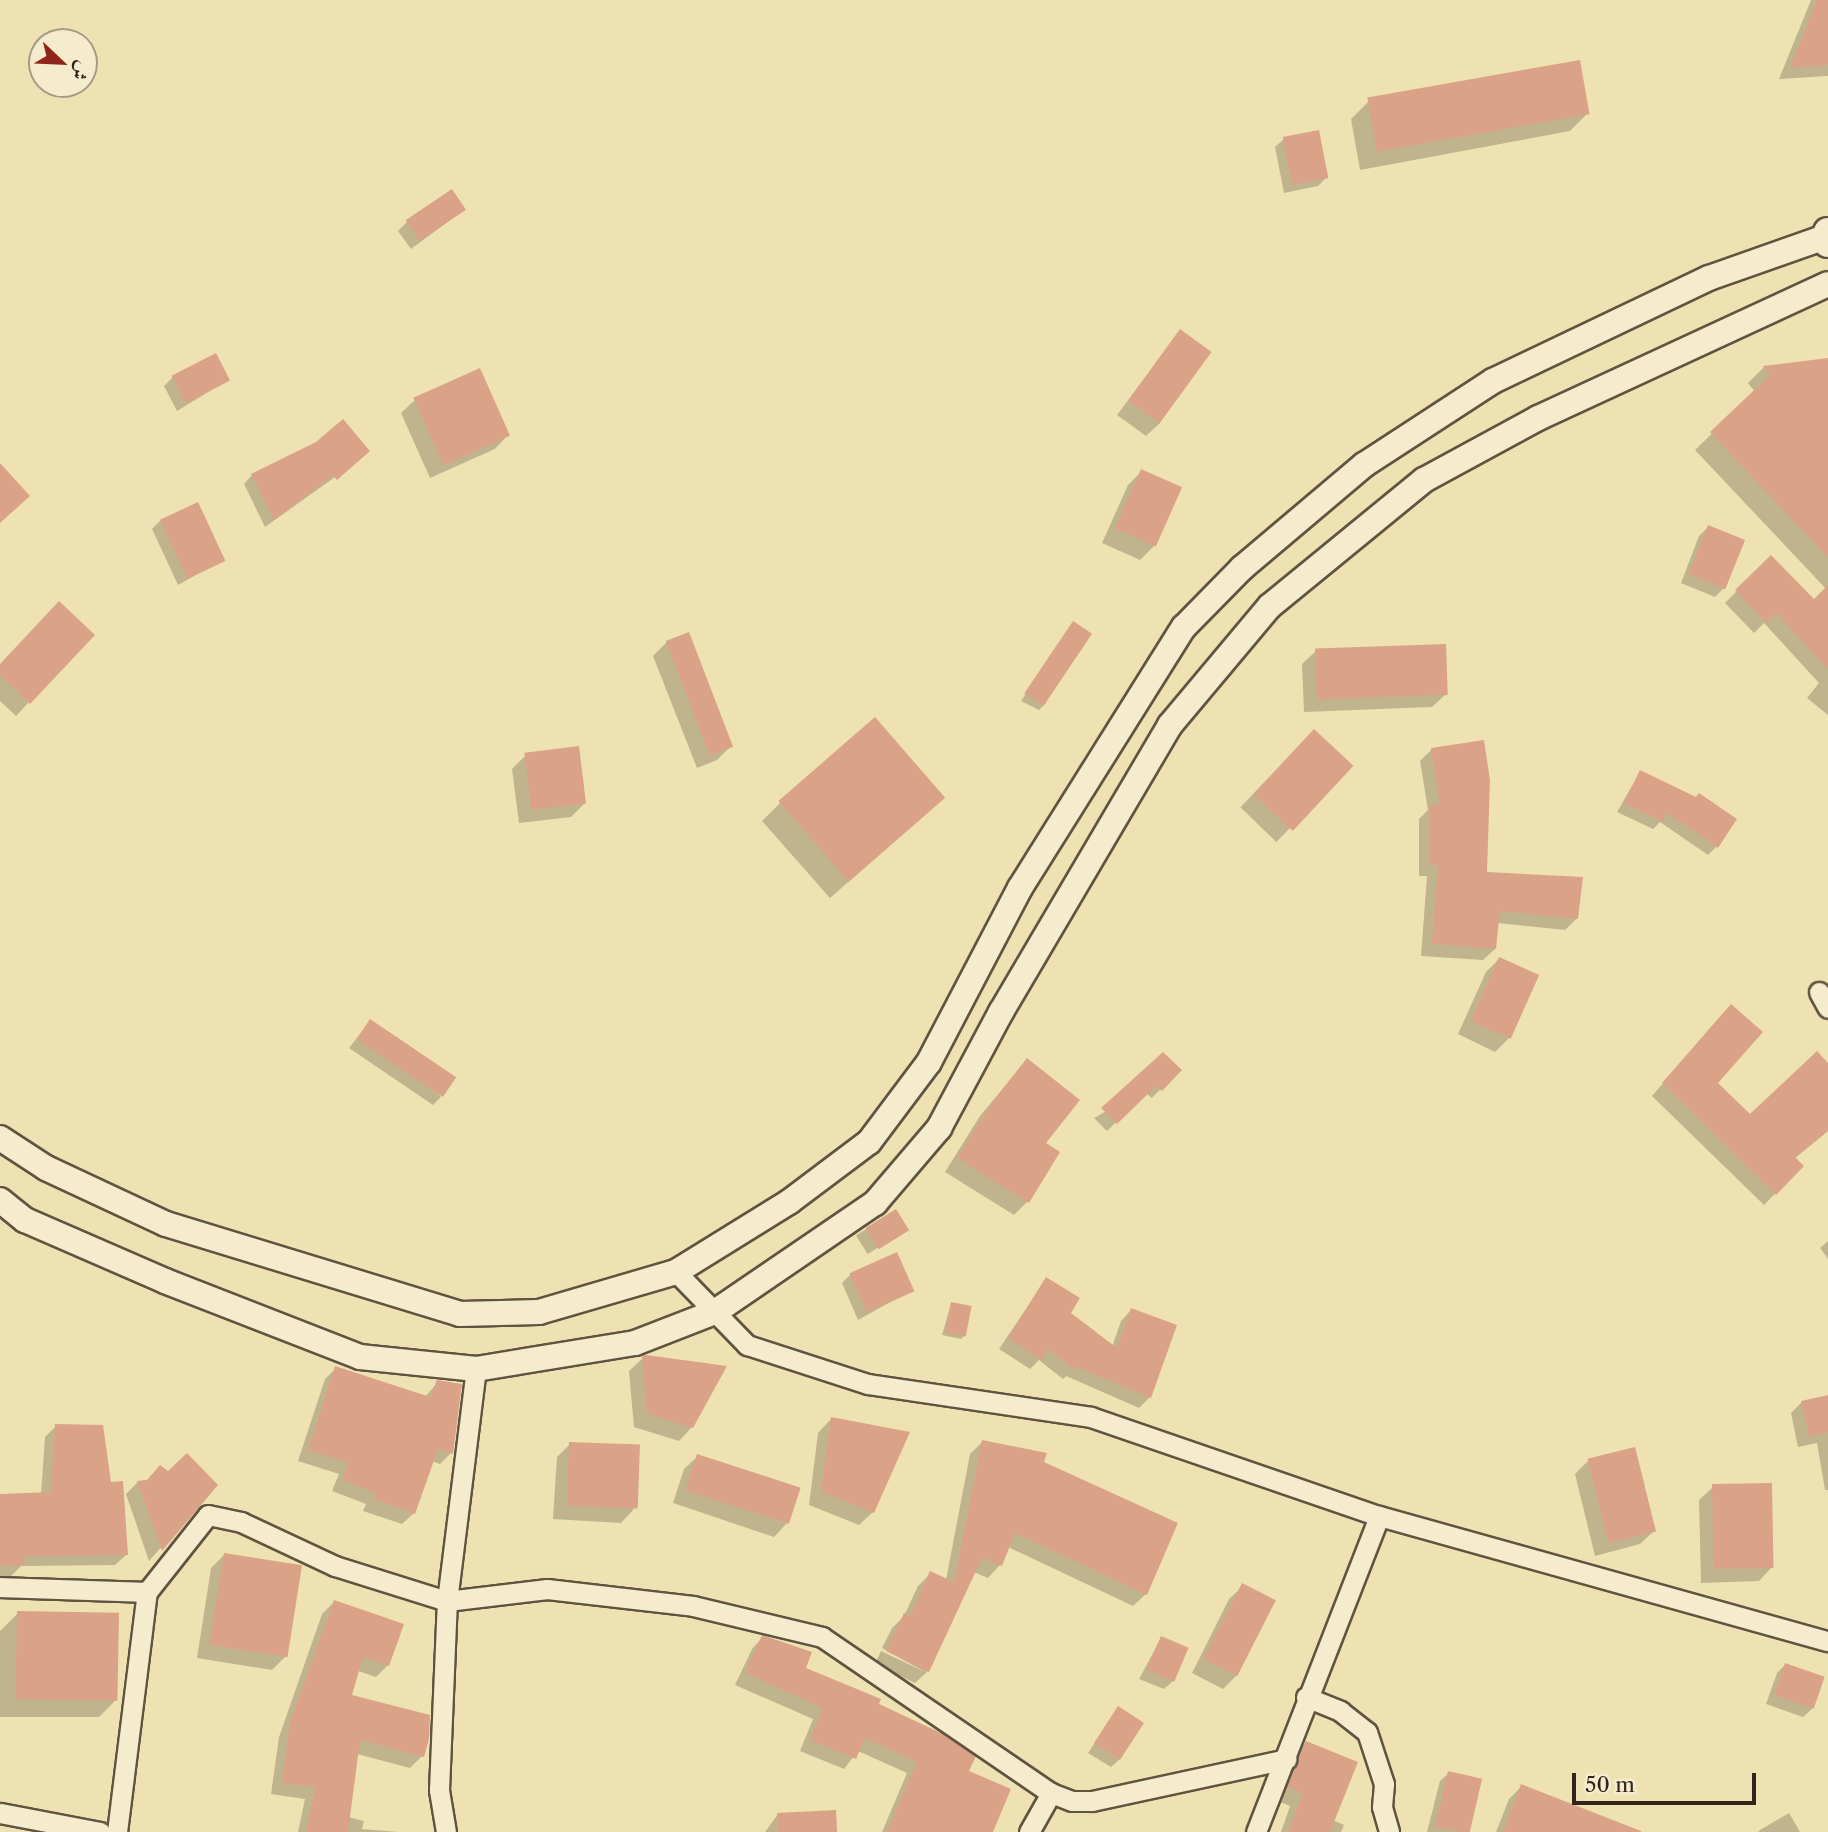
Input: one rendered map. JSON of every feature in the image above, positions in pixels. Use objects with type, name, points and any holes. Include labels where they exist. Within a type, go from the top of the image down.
[{"type":"street","points":[[0,1138],[46,1168],[166,1224],[460,1314],[539,1312],[676,1272],[789,1202],[869,1143],[929,1062],[1020,888],[1184,627],[1242,568],[1364,465],[1493,381],[1709,278],[1827,237]]},
{"type":"street","points":[[0,1200],[25,1220],[114,1259],[360,1357],[476,1369],[635,1343],[715,1312],[875,1203],[939,1128],[1001,1012],[1170,725],[1270,606],[1424,480],[1538,418],[1828,284]]},
{"type":"street","points":[[676,1272],[747,1345],[867,1384],[1091,1417],[1378,1516],[1828,1640]]},
{"type":"street","points":[[446,1832],[439,1790],[446,1601],[476,1369]]},
{"type":"street","points":[[117,1832],[147,1592],[208,1515],[241,1522],[335,1566],[446,1601],[547,1589],[693,1605],[821,1637],[1051,1793],[1072,1801],[1092,1801],[1287,1759]]},
{"type":"street","points":[[1256,1832],[1287,1759],[1306,1698],[1378,1516]]},
{"type":"street","points":[[0,1587],[147,1592]]},
{"type":"street","points":[[1306,1698],[1340,1711],[1367,1731],[1384,1784],[1382,1807],[1389,1832]]},
{"type":"street","points":[[1028,1832],[1051,1793]]},
{"type":"street","points":[[0,1813],[100,1832]]},
{"type":"building","points":[[1817,0],[1828,0],[1828,65],[1790,68]]},
{"type":"building","points":[[1580,60],[1590,114],[1377,152],[1367,98]]},
{"type":"building","points":[[1319,130],[1328,178],[1292,185],[1283,137]]},
{"type":"building","points":[[452,189],[466,210],[420,241],[406,220]]},
{"type":"building","points":[[1180,329],[1212,352],[1160,423],[1128,400]]},
{"type":"building","points":[[216,353],[230,381],[186,403],[171,376]]},
{"type":"building","points":[[1828,358],[1828,558],[1710,432],[1770,375],[1763,366]]},
{"type":"building","points":[[480,368],[510,436],[443,465],[413,398]]},
{"type":"building","points":[[343,419],[370,451],[337,480],[333,475],[274,520],[251,474],[316,442]]},
{"type":"building","points":[[0,463],[30,496],[0,523]]},
{"type":"building","points":[[1141,469],[1182,487],[1156,547],[1115,528]]},
{"type":"building","points":[[198,502],[225,561],[187,579],[160,520]]},
{"type":"building","points":[[1708,525],[1745,540],[1725,589],[1688,574]]},
{"type":"building","points":[[1771,555],[1814,599],[1828,585],[1828,669],[1776,613],[1766,623],[1735,590]]},
{"type":"building","points":[[59,601],[95,635],[30,704],[0,675],[0,664]]},
{"type":"building","points":[[1073,621],[1092,634],[1043,706],[1024,693]]},
{"type":"building","points":[[689,632],[733,747],[710,756],[666,641]]},
{"type":"building","points":[[1446,644],[1448,695],[1317,700],[1315,649]]},
{"type":"building","points":[[875,717],[945,798],[849,882],[778,801]]},
{"type":"building","points":[[1314,729],[1353,766],[1293,831],[1253,794]]},
{"type":"building","points":[[1484,740],[1490,780],[1487,872],[1583,877],[1578,919],[1500,911],[1496,949],[1432,944],[1438,865],[1430,865],[1430,805],[1440,805],[1431,748]]},
{"type":"building","points":[[579,746],[586,804],[531,810],[524,753]]},
{"type":"building","points":[[1640,770],[1696,797],[1699,793],[1737,819],[1718,848],[1667,813],[1663,822],[1624,803]]},
{"type":"building","points":[[1499,957],[1539,975],[1511,1039],[1471,1021]]},
{"type":"building","points":[[1731,1004],[1763,1032],[1718,1083],[1750,1114],[1817,1051],[1828,1063],[1828,1131],[1795,1157],[1804,1166],[1776,1195],[1662,1083]]},
{"type":"building","points":[[370,1019],[456,1077],[443,1097],[357,1039]]},
{"type":"building","points":[[1163,1052],[1182,1070],[1162,1091],[1156,1086],[1117,1124],[1101,1108]]},
{"type":"building","points":[[1027,1058],[1080,1100],[1046,1143],[1060,1152],[1029,1203],[957,1158],[993,1101]]},
{"type":"building","points":[[896,1209],[909,1230],[879,1249],[865,1228]]},
{"type":"building","points":[[897,1252],[914,1291],[867,1312],[849,1273]]},
{"type":"building","points":[[1046,1277],[1080,1298],[1071,1313],[1117,1348],[1131,1308],[1177,1325],[1151,1398],[1077,1367],[1075,1370],[1048,1349],[1042,1360],[1008,1338]]},
{"type":"building","points":[[951,1302],[972,1306],[966,1336],[945,1332]]},
{"type":"building","points":[[642,1356],[727,1366],[693,1428],[647,1414]]},
{"type":"building","points":[[335,1366],[430,1397],[437,1380],[462,1384],[453,1454],[438,1449],[415,1514],[374,1499],[376,1493],[342,1480],[349,1463],[308,1450]]},
{"type":"building","points":[[1828,1395],[1828,1433],[1809,1437],[1801,1401]]},
{"type":"building","points":[[831,1417],[910,1432],[874,1513],[821,1492]]},
{"type":"building","points":[[55,1424],[103,1425],[111,1482],[123,1481],[128,1555],[24,1556],[24,1565],[0,1566],[0,1494],[51,1492]]},
{"type":"building","points":[[982,1440],[1047,1453],[1044,1462],[1178,1523],[1147,1595],[1015,1533],[1002,1566],[982,1558],[929,1672],[886,1651],[904,1613],[910,1616],[930,1571],[954,1582]]},
{"type":"building","points":[[569,1442],[640,1444],[638,1508],[567,1506]]},
{"type":"building","points":[[1635,1447],[1656,1531],[1609,1543],[1587,1459]]},
{"type":"building","points":[[187,1453],[218,1485],[162,1551],[137,1481],[147,1480],[160,1465],[168,1471]]},
{"type":"building","points":[[697,1454],[801,1488],[789,1524],[685,1490]]},
{"type":"building","points":[[1772,1483],[1773,1568],[1713,1569],[1712,1484]]},
{"type":"building","points":[[224,1553],[302,1565],[287,1657],[209,1645]]},
{"type":"building","points":[[1242,1583],[1276,1600],[1237,1676],[1203,1659]]},
{"type":"building","points":[[334,1600],[404,1624],[389,1666],[363,1657],[352,1695],[430,1715],[429,1739],[424,1757],[360,1740],[348,1832],[306,1832],[316,1787],[282,1783],[290,1723]]},
{"type":"building","points":[[17,1611],[119,1613],[117,1701],[15,1699]]},
{"type":"building","points":[[762,1635],[812,1652],[806,1668],[881,1699],[879,1704],[941,1733],[976,1756],[969,1771],[1011,1789],[993,1832],[887,1832],[917,1762],[865,1738],[856,1759],[810,1740],[823,1708],[745,1673]]},
{"type":"building","points":[[1161,1636],[1189,1648],[1174,1682],[1147,1670]]},
{"type":"building","points":[[1785,1663],[1825,1677],[1814,1709],[1774,1695]]},
{"type":"building","points":[[1118,1706],[1144,1723],[1120,1760],[1094,1743]]},
{"type":"building","points":[[1306,1741],[1358,1762],[1330,1832],[1288,1832],[1303,1793],[1287,1787]]},
{"type":"building","points":[[1448,1771],[1482,1779],[1470,1832],[1435,1827]]},
{"type":"building","points":[[1521,1784],[1641,1831],[1641,1832],[1503,1832]]},
{"type":"building","points":[[836,1810],[837,1832],[778,1832],[777,1813]]}]
